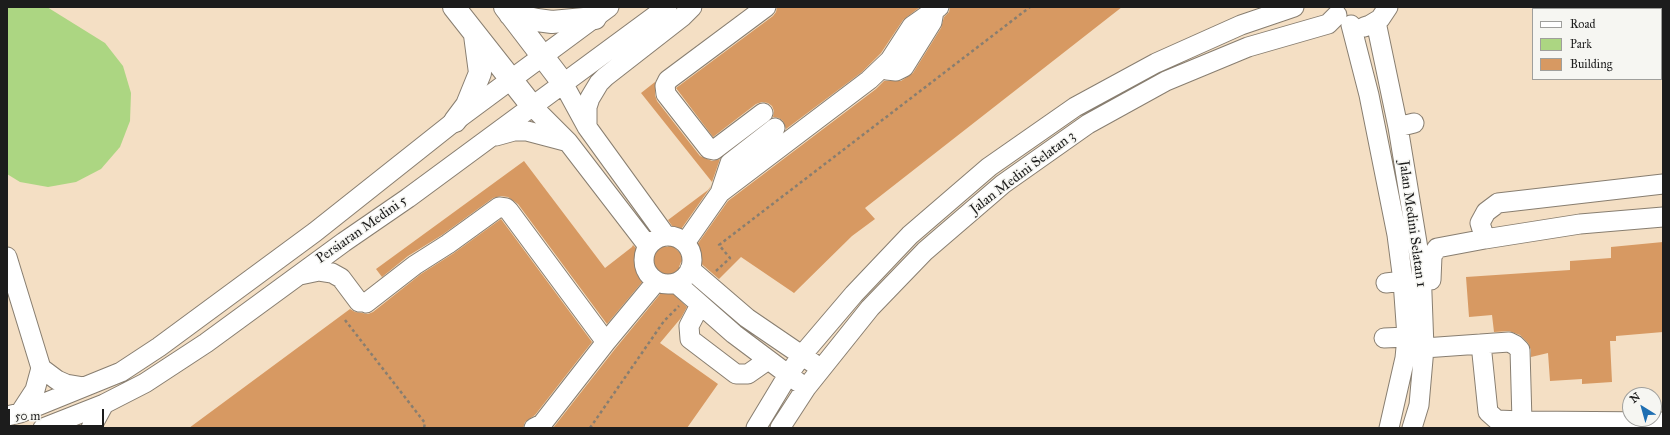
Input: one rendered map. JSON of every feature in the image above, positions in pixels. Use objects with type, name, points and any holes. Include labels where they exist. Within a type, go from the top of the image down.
[{"type":"main road","points":[[454,7],[532,106]]},
{"type":"main road","points":[[508,10],[563,83]]},
{"type":"main road","points":[[508,10],[537,20],[552,22],[602,12]]},
{"type":"main road","points":[[455,121],[467,105],[480,73],[475,35]]},
{"type":"street","name":"Persiaran Medini 5","points":[[43,428],[74,423],[104,404],[145,383],[206,342],[408,198],[667,7]]},
{"type":"street","points":[[587,127],[587,107],[592,94],[605,76],[682,17],[692,7]]},
{"type":"street","points":[[763,113],[714,150],[709,149],[666,94],[664,86],[668,80],[766,7]]},
{"type":"street","name":"Jalan Medini Selatan 3","points":[[756,428],[802,355],[854,294],[910,235],[989,167],[1075,107],[1156,63],[1241,25],[1294,7]]},
{"type":"street","points":[[1341,16],[1364,27],[1376,22],[1384,15],[1388,7]]},
{"type":"street","points":[[720,193],[869,80],[882,68],[896,71],[904,67],[932,22],[936,9]]},
{"type":"street","name":"Persiaran Medini 5","points":[[14,414],[121,372],[159,347],[316,232],[455,121],[602,12]]},
{"type":"street","name":"Jalan Medini Selatan 3","points":[[780,428],[806,388],[870,308],[925,251],[1003,184],[1088,124],[1166,81],[1248,47],[1328,24],[1341,16]]},
{"type":"street","name":"Jalan Medini Selatan 1","points":[[1341,16],[1369,95],[1396,235],[1395,282],[1407,337],[1405,358],[1389,428]]},
{"type":"street","name":"Jalan Medini Selatan 1","points":[[1376,22],[1406,125],[1415,225],[1421,267],[1424,348],[1419,405],[1412,428]]},
{"type":"street","points":[[563,83],[587,127],[666,236]]},
{"type":"street","points":[[532,106],[568,142],[648,246]]},
{"type":"street","points":[[685,243],[720,193],[730,163],[775,128]]},
{"type":"street","points":[[489,138],[514,131],[528,131],[568,142]]},
{"type":"street","points":[[1485,239],[1480,223],[1486,212],[1498,203],[1663,184]]},
{"type":"street","points":[[297,276],[319,271],[332,273],[341,278],[363,303],[415,265],[448,244],[495,209],[502,207],[509,211],[606,342]]},
{"type":"street","points":[[1422,288],[1430,286],[1432,256],[1437,248],[1580,224],[1663,217]]},
{"type":"street","points":[[666,236],[679,239],[685,243],[691,255],[690,269],[687,275],[676,283],[670,285],[656,282],[651,278],[644,266],[644,259],[648,246],[659,238],[666,236]]},
{"type":"street","points":[[7,257],[41,368],[35,390],[14,414]]},
{"type":"street","points":[[690,269],[747,318],[821,369]]},
{"type":"street","points":[[539,426],[656,282]]},
{"type":"street","points":[[676,283],[734,334],[806,388]]},
{"type":"street","points":[[700,305],[689,326],[690,338],[736,374],[748,374],[768,360]]},
{"type":"street","points":[[734,334],[747,318]]},
{"type":"street","points":[[1384,338],[1407,337]]},
{"type":"street","points":[[1424,348],[1509,342],[1516,345],[1520,350],[1522,421]]},
{"type":"street","points":[[1481,344],[1488,412],[1497,420],[1663,422]]},
{"type":"street","points":[[41,368],[57,380],[66,384],[84,387]]},
{"type":"street","points":[[91,428],[104,404]]},
{"type":"street","points":[[14,414],[39,414],[74,423]]},
{"type":"path","points":[[714,272],[730,258],[719,245],[1030,7]]},
{"type":"path","points":[[590,428],[664,321],[680,305]]},
{"type":"path","points":[[345,320],[425,424],[424,428]]},
{"type":"green space","points":[[7,7],[47,7],[105,43],[123,66],[131,93],[130,121],[120,147],[101,169],[76,182],[48,187],[20,182],[7,174]]},
{"type":"building","points":[[777,7],[920,7],[903,20],[881,53],[862,72],[786,129],[783,121],[779,118],[773,117],[774,111],[772,106],[768,103],[762,102],[756,104],[713,137],[676,88],[773,16]]},
{"type":"building","points":[[950,7],[1122,7],[865,208],[875,219],[852,236],[794,293],[741,257],[719,279],[697,260],[692,258],[681,262],[679,267],[680,273],[672,273],[666,278],[658,271],[648,275],[607,324],[518,204],[508,197],[501,196],[493,198],[442,235],[408,256],[382,277],[376,269],[524,161],[605,268],[633,245],[644,256],[650,257],[658,250],[659,244],[667,247],[674,243],[675,248],[679,252],[684,254],[689,253],[694,249],[728,201],[876,89],[884,81],[901,81],[913,73],[941,28],[944,17],[949,12]]},
{"type":"building","points":[[655,82],[655,95],[657,101],[700,156],[712,161],[720,159],[712,182],[641,93]]},
{"type":"building","points":[[711,186],[677,235],[668,220],[708,190]]},
{"type":"building","points":[[501,219],[592,342],[535,415],[525,422],[523,428],[189,428],[350,309],[355,312],[368,314],[373,312],[421,274],[454,253]]},
{"type":"building","points":[[1663,242],[1663,332],[1616,336],[1616,341],[1610,341],[1612,382],[1582,384],[1582,379],[1550,381],[1548,353],[1531,357],[1531,350],[1528,343],[1520,335],[1509,331],[1494,332],[1492,315],[1469,317],[1466,277],[1570,270],[1570,261],[1611,258],[1611,247]]},
{"type":"building","points":[[666,287],[687,307],[681,318],[660,343],[718,384],[687,428],[553,428],[615,349]]}]
